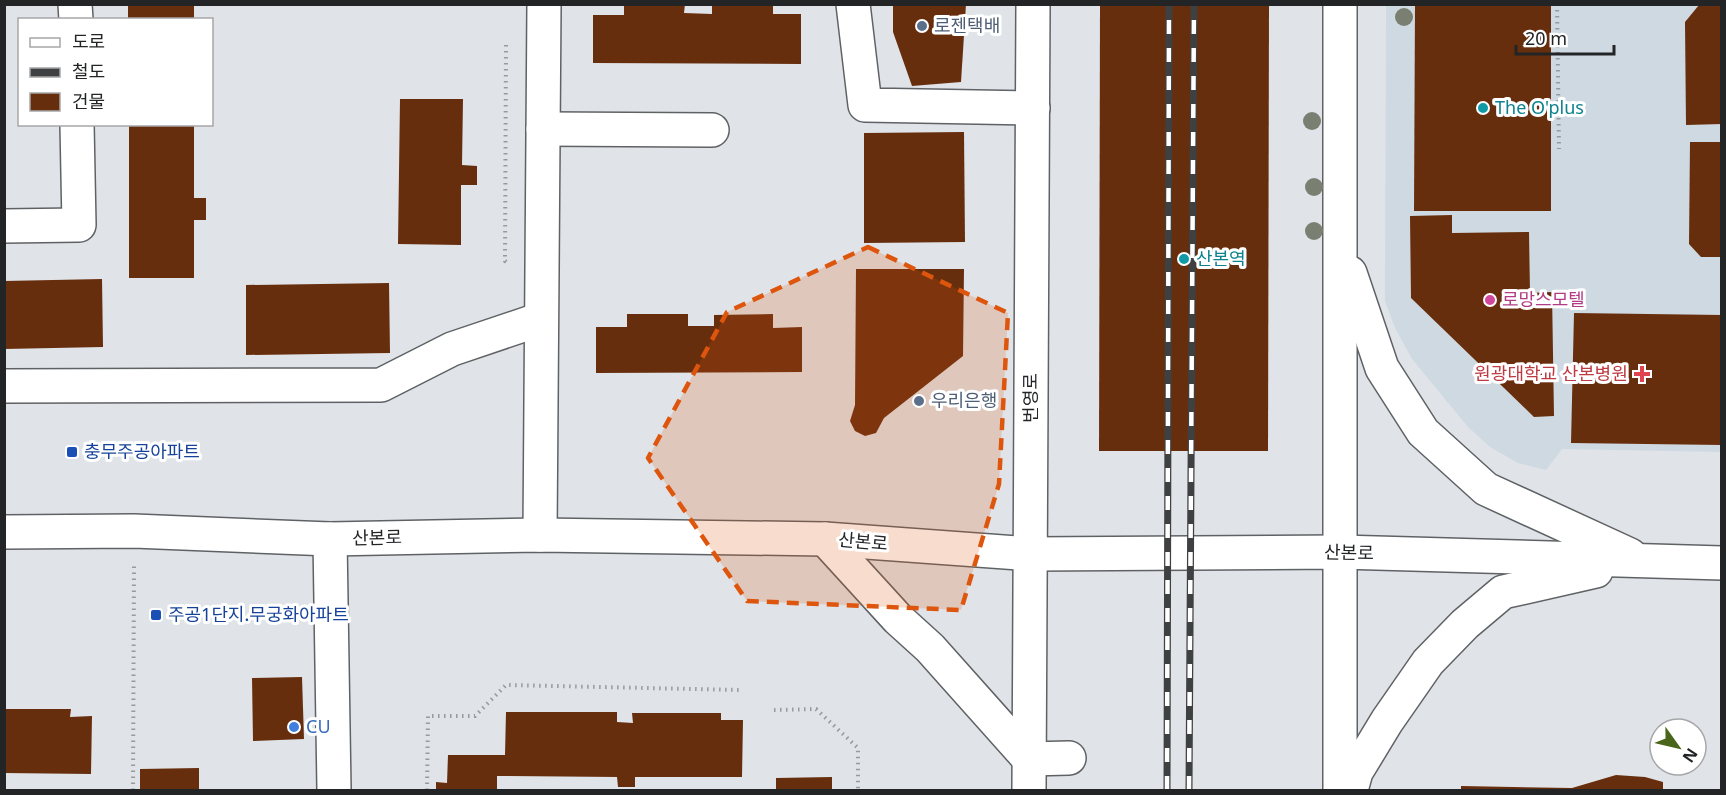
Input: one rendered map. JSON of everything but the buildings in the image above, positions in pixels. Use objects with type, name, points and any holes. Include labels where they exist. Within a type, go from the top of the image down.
[{"type":"street","points":[[540,535],[544,4]]},
{"type":"street","points":[[853,4],[865,105],[1033,108]]},
{"type":"street","name":"번영로","points":[[1029,775],[1028,630],[1032,554],[1033,4]]},
{"type":"street","points":[[1340,4],[1340,790]]},
{"type":"street","points":[[4,226],[79,225],[77,126]]},
{"type":"street","points":[[543,129],[712,130]]},
{"type":"street","points":[[1341,246],[1382,369],[1423,432],[1486,489],[1642,561]]},
{"type":"street","points":[[4,386],[381,385],[452,349],[541,319]]},
{"type":"street","name":"산본로","points":[[4,532],[134,531],[330,539],[540,535],[825,539],[1032,554],[1341,552],[1722,563]]},
{"type":"street","points":[[330,539],[334,790]]},
{"type":"street","points":[[825,539],[898,619],[930,648],[1029,775],[1069,758]]},
{"type":"street","points":[[1351,790],[1356,772],[1387,721],[1428,663],[1465,624],[1503,592],[1642,561]]},
{"type":"path","points":[[1557,4],[1559,149]]},
{"type":"path","points":[[133,790],[134,531]]},
{"type":"path","points":[[427,790],[428,716],[475,716],[506,685],[741,690]]},
{"type":"path","points":[[774,710],[816,709],[858,747],[858,790]]},
{"type":"highlighted area","points":[[868,247],[1008,313],[999,484],[961,610],[747,601],[648,458],[727,312]]},
{"type":"shaded area","points":[[1386,5],[1721,5],[1721,452],[1562,449],[1546,470],[1518,463],[1490,447],[1468,427],[1412,359],[1395,328],[1385,301]]},
{"type":"railway","points":[[1167,790],[1169,4]]},
{"type":"railway","points":[[1189,790],[1194,4]]},
{"type":"place","name":"로젠택배","points":[[922,26]]},
{"type":"place","name":"The O'plus","points":[[1483,108]]},
{"type":"place","name":"산본역","points":[[1184,259]]},
{"type":"place","name":"로망스모텔","points":[[1490,300]]},
{"type":"place","name":"원광대학교 산본병원","points":[[1642,374]]},
{"type":"place","name":"우리은행","points":[[919,401]]},
{"type":"place","name":"충무주공아파트","points":[[72,452]]},
{"type":"place","name":"주공1단지.무궁화아파트","points":[[156,615]]},
{"type":"place","name":"CU","points":[[294,727]]}]
